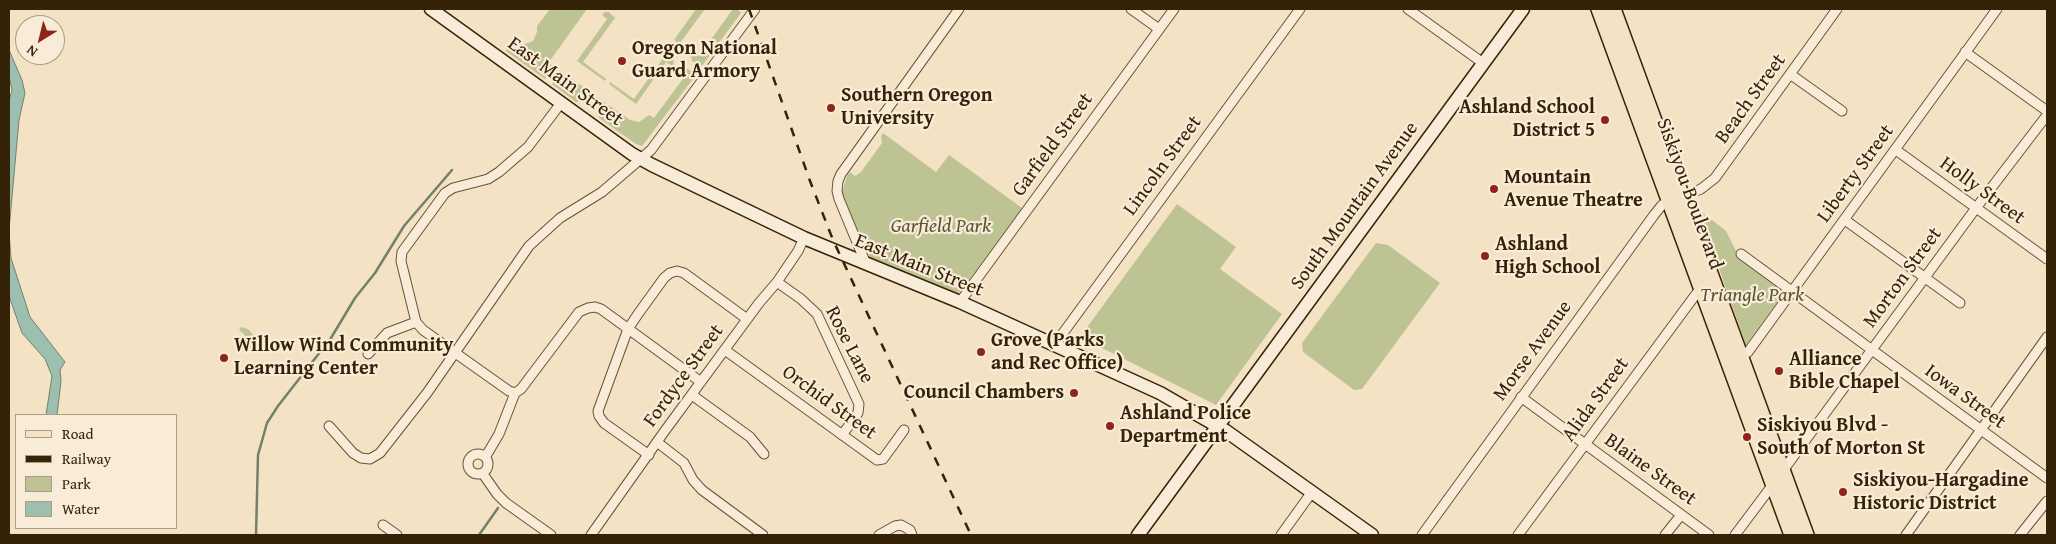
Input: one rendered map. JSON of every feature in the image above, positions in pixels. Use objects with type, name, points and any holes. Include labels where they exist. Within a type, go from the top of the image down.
[{"type":"main road","name":"Siskiyou Boulevard","points":[[1599,9],[1741,356],[1778,477],[1792,535]]},
{"type":"main road","name":"Siskiyou Boulevard","points":[[1614,9],[1676,199],[1702,286],[1778,477],[1806,535]]},
{"type":"street","name":"East Main Street","points":[[430,9],[639,159],[804,238],[960,302],[1160,393],[1218,426],[1372,535]]},
{"type":"street","points":[[329,426],[353,453],[361,458],[370,459],[375,457],[387,445],[427,393],[529,246],[560,218],[602,192],[651,150],[755,9]]},
{"type":"street","points":[[866,264],[839,199],[837,191],[838,181],[841,174],[959,9]]},
{"type":"street","points":[[1131,9],[1159,29]]},
{"type":"street","name":"Garfield Street","points":[[960,302],[1174,9]]},
{"type":"street","name":"Lincoln Street","points":[[1055,344],[1300,9]]},
{"type":"street","points":[[1408,9],[1483,63]]},
{"type":"street","name":"South Mountain Avenue","points":[[1138,535],[1524,9]]},
{"type":"street","name":"Beach Street","points":[[1676,199],[1701,189],[1715,178],[1837,9]]},
{"type":"street","name":"Liberty Street","points":[[1741,356],[1748,352],[1997,9]]},
{"type":"street","points":[[1966,52],[2047,111]]},
{"type":"street","points":[[1790,74],[1842,112]]},
{"type":"street","points":[[515,393],[509,391],[423,330],[416,322],[400,257],[445,193],[453,188],[488,179],[499,172],[528,147],[561,103]]},
{"type":"street","name":"Morton Street","points":[[1734,535],[2047,115]]},
{"type":"street","name":"Holly Street","points":[[1896,150],[2047,259]]},
{"type":"street","name":"Morse Avenue","points":[[1422,535],[1654,215],[1662,205],[1676,199]]},
{"type":"street","points":[[1845,220],[1960,303]]},
{"type":"street","name":"Fordyce Street","points":[[591,535],[701,382],[777,282],[804,238]]},
{"type":"street","name":"Iowa Street","points":[[1741,254],[2047,478]]},
{"type":"street","points":[[649,455],[604,423],[598,411],[628,329],[664,278],[670,273],[677,271],[684,273],[748,319]]},
{"type":"street","name":"Rose Lane","points":[[777,282],[806,303],[817,314],[859,404],[858,413],[842,435]]},
{"type":"street","name":"Alida Street","points":[[1518,535],[1702,286]]},
{"type":"street","points":[[483,474],[489,466],[486,456],[500,434],[515,393],[521,389],[582,310],[595,307],[601,309],[701,382]]},
{"type":"street","points":[[368,354],[387,333],[416,322]]},
{"type":"street","points":[[1906,535],[2047,337]]},
{"type":"street","name":"Orchid Street","points":[[725,350],[879,461],[883,459],[904,430]]},
{"type":"street","points":[[692,395],[750,437],[764,454]]},
{"type":"street","name":"Blaine Street","points":[[1521,397],[1709,535]]},
{"type":"street","points":[[657,442],[684,463],[692,480],[702,490],[763,535]]},
{"type":"street","points":[[486,456],[475,454],[468,462],[472,472],[483,474],[506,503],[551,535]]},
{"type":"street","points":[[1281,535],[1312,492]]},
{"type":"street","points":[[2020,535],[2047,501]]},
{"type":"street","points":[[1665,535],[1681,515]]},
{"type":"street","points":[[383,525],[397,535]]},
{"type":"street","points":[[879,535],[895,526],[901,525],[910,530],[912,535]]},
{"type":"green space","points":[[550,9],[587,9],[549,62],[553,67],[545,79],[506,51],[508,46],[514,43],[523,45],[533,41],[537,32],[537,26]]},
{"type":"green space","points":[[696,9],[705,9],[680,43],[685,49],[678,51],[673,46],[676,41],[674,40]]},
{"type":"green space","points":[[733,9],[737,9],[741,13],[701,67],[692,61],[691,55],[694,53],[699,56]]},
{"type":"green space","points":[[605,12],[609,12],[615,18],[583,62],[606,79],[605,81],[577,61],[607,19],[602,15]]},
{"type":"green space","points":[[666,54],[673,58],[674,64],[672,66],[666,62],[636,104],[609,84],[610,82],[634,99]]},
{"type":"green space","points":[[685,67],[696,75],[642,146],[636,144],[599,118],[597,97],[630,120],[639,122],[649,115],[654,118],[685,76],[680,71]]},
{"type":"green space","points":[[560,73],[565,74],[596,96],[592,99],[576,102],[552,84]]},
{"type":"green space","name":"Garfield Park","points":[[883,133],[936,172],[949,155],[1022,208],[960,292],[957,293],[870,257],[843,201],[842,192],[847,176],[850,172],[855,176],[861,172],[882,143],[881,136]]},
{"type":"green space","points":[[1177,204],[1236,247],[1220,269],[1282,314],[1216,405],[1080,337]]},
{"type":"green space","name":"Triangle Park","points":[[1698,209],[1726,231],[1739,257],[1785,291],[1746,345]]},
{"type":"green space","points":[[1376,243],[1388,245],[1440,283],[1362,389],[1354,390],[1303,352],[1302,343]]},
{"type":"green space","points":[[241,327],[248,329],[257,339],[255,345],[246,354],[238,346],[238,343],[245,335],[239,330]]},
{"type":"water","points":[[9,50],[22,80],[25,93],[19,120],[9,230],[9,101],[12,90],[9,76]]},
{"type":"water","points":[[9,232],[11,258],[30,317],[65,362],[60,370],[61,381],[57,414],[46,414],[52,376],[45,359],[22,333],[9,296]]},
{"type":"waterway","points":[[256,535],[258,455],[267,423],[331,338],[355,298],[375,273],[404,226],[452,170]]},
{"type":"waterway","points":[[479,535],[498,508]]},
{"type":"railway","points":[[749,9],[833,240],[971,535]]},
{"type":"place","name":"Oregon National Guard Armory","points":[[622,61]]},
{"type":"place","name":"Southern Oregon University","points":[[831,108]]},
{"type":"place","name":"Ashland School District 5","points":[[1605,120]]},
{"type":"place","name":"Mountain Avenue Theatre","points":[[1494,189]]},
{"type":"place","name":"Ashland High School","points":[[1485,256]]},
{"type":"place","name":"Grove (Parks and Rec Office)","points":[[981,352]]},
{"type":"place","name":"Willow Wind Community Learning Center","points":[[224,358]]},
{"type":"place","name":"Alliance Bible Chapel","points":[[1779,371]]},
{"type":"place","name":"Council Chambers","points":[[1074,393]]},
{"type":"place","name":"Ashland Police Department","points":[[1110,426]]},
{"type":"place","name":"Siskiyou Blvd - South of Morton St","points":[[1747,437]]},
{"type":"place","name":"Siskiyou-Hargadine Historic District","points":[[1843,492]]}]
